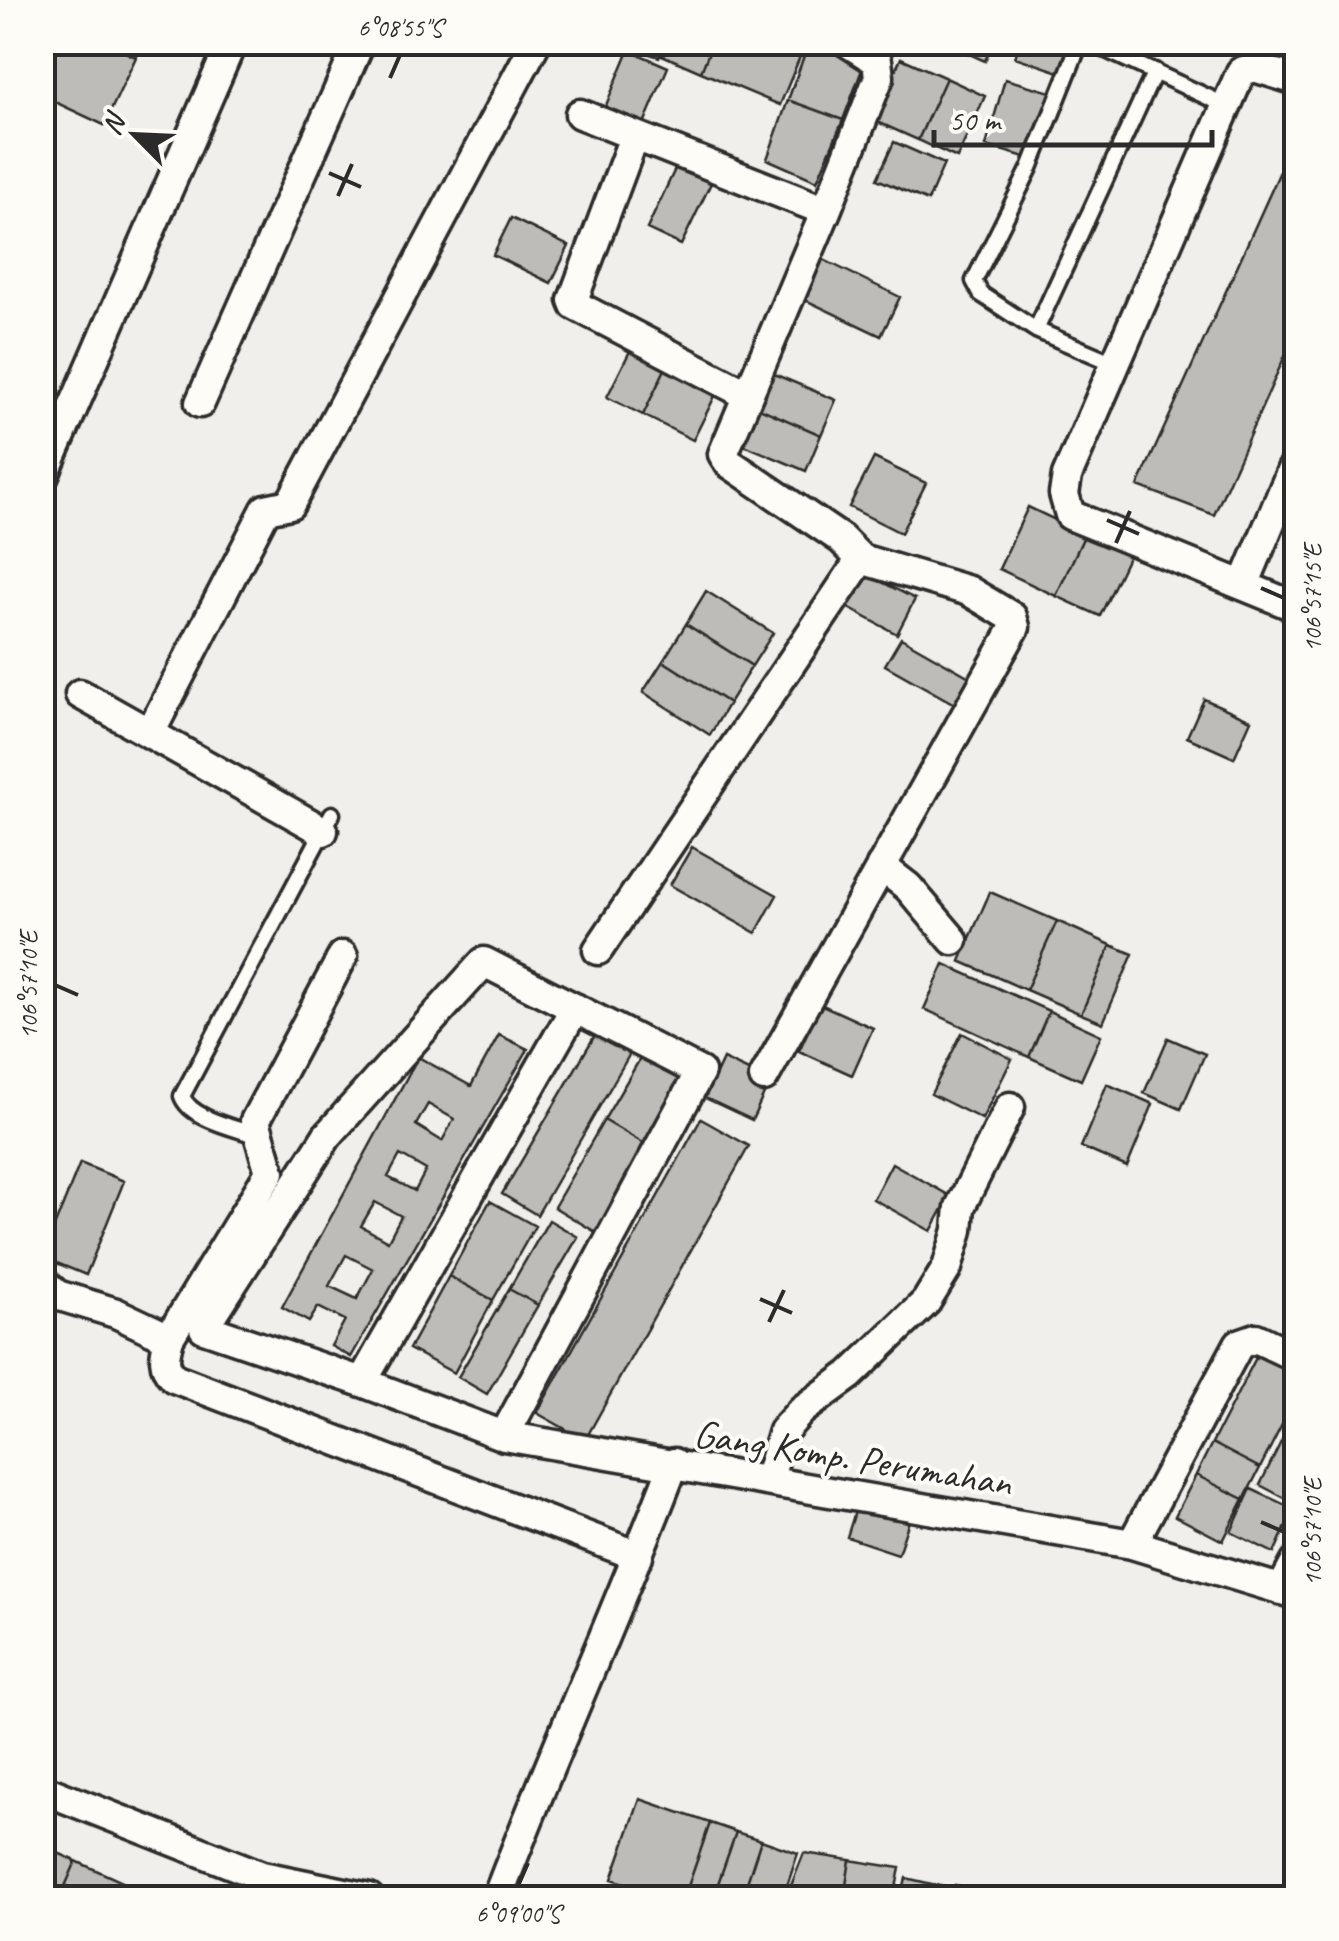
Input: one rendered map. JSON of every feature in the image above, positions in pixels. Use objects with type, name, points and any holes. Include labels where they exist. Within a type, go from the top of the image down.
[{"type":"street","points":[[44,470],[232,42]]},
{"type":"street","points":[[200,403],[360,42]]},
{"type":"street","points":[[150,732],[266,508],[290,504],[528,45]]},
{"type":"street","points":[[764,1076],[1015,627],[1012,617],[969,592],[860,559],[841,539],[724,459],[879,77],[880,66],[857,47]]},
{"type":"street","points":[[1296,80],[1254,67],[1241,72],[1067,476],[1064,494],[1070,515],[1296,607]]},
{"type":"street","points":[[580,114],[826,211]]},
{"type":"street","points":[[634,137],[572,294],[575,305],[748,396]]},
{"type":"street","points":[[1244,585],[1296,460]]},
{"type":"street","points":[[598,950],[860,559]]},
{"type":"street","points":[[80,694],[327,823]]},
{"type":"street","points":[[882,866],[908,887],[953,940]]},
{"type":"street","points":[[343,956],[257,1115],[254,1125],[270,1172],[169,1338],[165,1364],[174,1378],[638,1556]]},
{"type":"street","points":[[504,1436],[700,1072],[488,962],[480,962],[326,1136],[204,1325],[207,1330],[362,1382],[504,1436],[674,1463]]},
{"type":"street","points":[[362,1382],[575,1008]]},
{"type":"street","points":[[768,1481],[782,1431],[802,1410],[850,1375],[926,1302],[947,1268],[960,1207],[1010,1107]]},
{"type":"street","points":[[42,1281],[57,1295],[116,1313],[169,1338]]},
{"type":"street","points":[[1132,1544],[1239,1344],[1256,1338],[1296,1357]]},
{"type":"street","name":"Gang Komp. Perumahan","points":[[497,1898],[552,1754],[674,1463],[1132,1544],[1289,1592]]},
{"type":"street","points":[[1289,1592],[1296,1562]]},
{"type":"street","points":[[42,1789],[258,1887],[369,1898]]},
{"type":"lane","points":[[1116,364],[1036,330],[981,294],[974,281],[1030,168],[1077,50],[1088,42],[1227,106]]},
{"type":"lane","points":[[1036,330],[1155,71]]},
{"type":"lane","points":[[259,1136],[193,1110],[182,1096],[327,823]]},
{"type":"building","points":[[42,42],[104,42],[136,57],[104,125],[42,96]]},
{"type":"building","points":[[104,42],[143,42],[136,57]]},
{"type":"building","points":[[613,42],[665,42],[659,57]]},
{"type":"building","points":[[667,42],[713,42],[701,72],[662,55]]},
{"type":"building","points":[[713,42],[806,42],[780,105],[701,72]]},
{"type":"building","points":[[809,42],[822,42],[866,59],[843,120],[788,100]]},
{"type":"building","points":[[943,42],[993,42],[985,61]]},
{"type":"building","points":[[1020,42],[1069,42],[1059,72],[1015,57]]},
{"type":"building","points":[[629,50],[668,67],[643,126],[604,110]]},
{"type":"building","points":[[901,58],[946,78],[918,140],[873,120]]},
{"type":"building","points":[[946,78],[985,96],[957,158],[918,140]]},
{"type":"building","points":[[1005,79],[1051,92],[1032,159],[986,146]]},
{"type":"building","points":[[788,100],[843,120],[817,181],[767,159]]},
{"type":"building","points":[[894,142],[944,164],[928,201],[877,179]]},
{"type":"building","points":[[676,167],[711,183],[681,245],[647,229]]},
{"type":"building","points":[[1282,167],[1296,173],[1296,331],[1214,515],[1138,486]]},
{"type":"building","points":[[511,218],[569,246],[551,283],[493,255]]},
{"type":"building","points":[[820,258],[900,297],[881,336],[801,298]]},
{"type":"building","points":[[633,345],[668,363],[643,415],[607,397]]},
{"type":"building","points":[[668,363],[719,388],[693,440],[643,415]]},
{"type":"building","points":[[762,369],[836,400],[821,435],[748,403]]},
{"type":"building","points":[[748,403],[821,435],[806,471],[732,440]]},
{"type":"building","points":[[874,458],[926,483],[901,533],[849,507]]},
{"type":"building","points":[[1028,507],[1085,534],[1056,596],[999,569]]},
{"type":"building","points":[[1085,534],[1129,555],[1100,616],[1056,596]]},
{"type":"building","points":[[856,569],[915,599],[897,634],[839,603]]},
{"type":"building","points":[[706,591],[773,633],[752,666],[686,624]]},
{"type":"building","points":[[686,624],[752,666],[729,703],[663,661]]},
{"type":"building","points":[[901,638],[973,679],[958,706],[885,665]]},
{"type":"building","points":[[663,661],[729,703],[710,735],[643,692]]},
{"type":"building","points":[[1204,699],[1251,720],[1234,758],[1187,737]]},
{"type":"building","points":[[692,847],[777,895],[756,933],[670,885]]},
{"type":"building","points":[[990,892],[1057,921],[1026,990],[960,961]]},
{"type":"building","points":[[1057,921],[1111,945],[1081,1014],[1026,990]]},
{"type":"building","points":[[1111,945],[1133,954],[1103,1023],[1081,1014]]},
{"type":"building","points":[[944,964],[1049,1011],[1029,1057],[924,1009]]},
{"type":"building","points":[[820,1004],[873,1028],[852,1075],[799,1051]]},
{"type":"building","points":[[1049,1011],[1101,1035],[1081,1080],[1029,1057]]},
{"type":"building","points":[[598,1030],[632,1050],[537,1215],[502,1194]]},
{"type":"building","points":[[962,1033],[1012,1059],[982,1119],[931,1094]]},
{"type":"building","points":[[499,1035],[528,1049],[351,1357],[331,1346],[345,1320],[318,1307],[309,1322],[282,1307],[418,1057],[471,1086]],"holes":[[[428,1104],[454,1119],[442,1141],[416,1125]],[[400,1155],[426,1170],[415,1191],[388,1177]],[[375,1202],[401,1216],[388,1241],[361,1226]],[[346,1255],[373,1269],[357,1299],[329,1286]]]},
{"type":"building","points":[[1168,1038],[1205,1054],[1181,1109],[1144,1093]]},
{"type":"building","points":[[641,1057],[687,1084],[650,1147],[604,1120]]},
{"type":"building","points":[[723,1059],[770,1081],[752,1120],[705,1098]]},
{"type":"building","points":[[1107,1084],[1153,1104],[1127,1167],[1081,1147]]},
{"type":"building","points":[[701,1119],[749,1146],[585,1440],[537,1413]]},
{"type":"building","points":[[604,1120],[650,1147],[599,1234],[554,1207]]},
{"type":"building","points":[[80,1163],[124,1181],[86,1275],[42,1257]]},
{"type":"building","points":[[892,1163],[950,1196],[931,1231],[873,1199]]},
{"type":"building","points":[[490,1201],[535,1226],[493,1300],[449,1276]]},
{"type":"building","points":[[549,1220],[578,1237],[538,1305],[509,1289]]},
{"type":"building","points":[[449,1276],[493,1300],[454,1373],[409,1349]]},
{"type":"building","points":[[509,1289],[538,1305],[487,1394],[458,1377]]},
{"type":"building","points":[[1261,1348],[1296,1366],[1296,1397],[1260,1468],[1212,1443]]},
{"type":"building","points":[[1296,1411],[1296,1504],[1260,1485]]},
{"type":"building","points":[[1212,1443],[1260,1468],[1244,1499],[1196,1475]]},
{"type":"building","points":[[1196,1475],[1244,1499],[1223,1541],[1175,1516]]},
{"type":"building","points":[[1251,1489],[1294,1509],[1274,1553],[1231,1532]]},
{"type":"building","points":[[858,1502],[910,1518],[898,1554],[847,1537]]},
{"type":"building","points":[[640,1799],[710,1823],[684,1898],[670,1898],[612,1879]]},
{"type":"building","points":[[710,1823],[736,1832],[713,1898],[684,1898]]},
{"type":"building","points":[[736,1832],[761,1840],[742,1898],[713,1898]]},
{"type":"building","points":[[761,1840],[798,1853],[783,1898],[742,1898]]},
{"type":"building","points":[[42,1846],[76,1861],[60,1898],[42,1898]]},
{"type":"building","points":[[804,1853],[850,1860],[844,1898],[786,1898]]},
{"type":"building","points":[[850,1860],[900,1868],[894,1898],[844,1898]]},
{"type":"building","points":[[76,1861],[136,1888],[131,1898],[60,1898]]},
{"type":"building","points":[[906,1878],[949,1888],[947,1898],[901,1898]]},
{"type":"building","points":[[955,1885],[1011,1898],[952,1898]]}]
